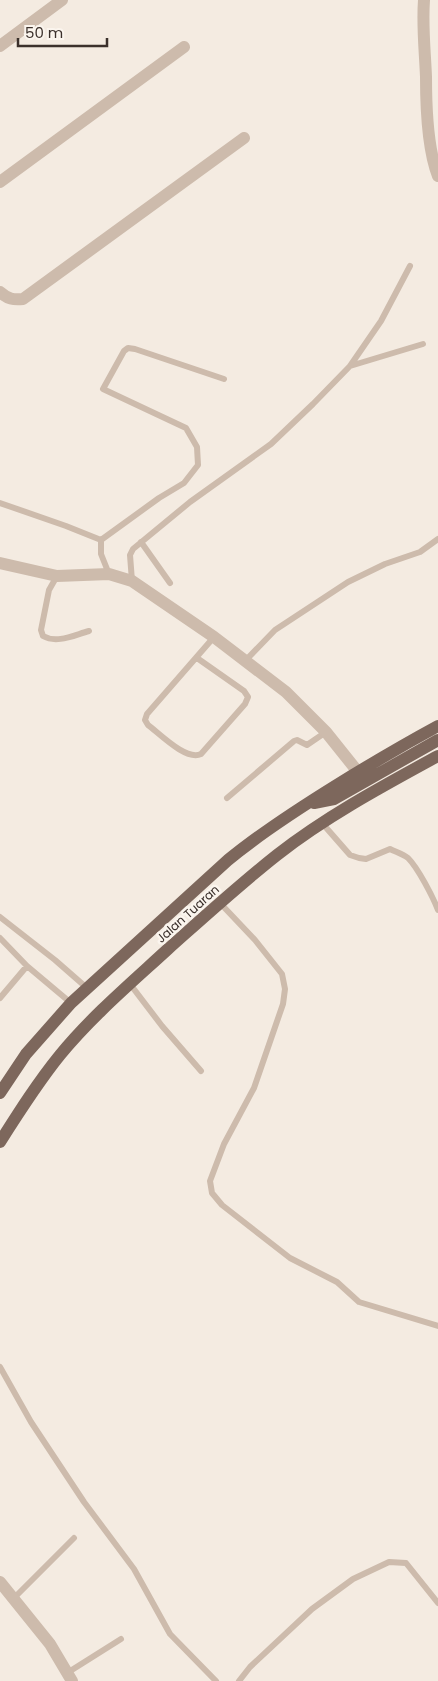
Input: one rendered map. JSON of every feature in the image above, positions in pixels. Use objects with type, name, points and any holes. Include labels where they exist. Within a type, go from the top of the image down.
[{"type":"main road","name":"Jalan Tuaran","points":[[0,1093],[26,1054],[71,1003],[254,839],[358,772],[438,726]]},
{"type":"main road","points":[[307,804],[321,803],[334,799],[438,740]]},
{"type":"main road","name":"Jalan Tuaran","points":[[0,1142],[41,1079],[62,1054],[130,984],[220,903],[278,854],[322,823],[364,797],[438,756]]},
{"type":"street","points":[[0,46],[62,0]]},
{"type":"street","points":[[424,0],[422,26],[426,104],[431,149],[438,176]]},
{"type":"street","points":[[0,182],[184,47]]},
{"type":"street","points":[[0,292],[13,300],[23,299],[244,138]]},
{"type":"street","points":[[0,563],[57,576],[109,574],[132,580],[214,637],[286,692],[326,732],[358,772]]},
{"type":"street","points":[[0,1582],[50,1644],[69,1677]]},
{"type":"lane","points":[[132,580],[130,555],[141,542],[190,502],[271,444],[350,366],[381,321],[410,266]]},
{"type":"lane","points":[[350,366],[424,344]]},
{"type":"lane","points":[[100,540],[159,498],[184,483],[198,465],[197,447],[186,428],[103,389],[124,351],[128,348],[135,349],[224,379]]},
{"type":"lane","points":[[0,503],[100,540]]},
{"type":"lane","points":[[245,661],[275,630],[348,582],[385,564],[420,552],[438,539]]},
{"type":"lane","points":[[100,540],[101,554],[109,574]]},
{"type":"lane","points":[[141,542],[170,583]]},
{"type":"lane","points":[[57,576],[48,590],[41,630],[43,636],[50,639],[60,639],[89,631]]},
{"type":"lane","points":[[197,658],[244,691],[248,697],[239,711],[201,754],[196,756],[185,753],[148,725],[145,720],[147,714],[214,637]]},
{"type":"lane","points":[[227,798],[294,741],[296,740],[307,745],[326,732]]},
{"type":"lane","points":[[322,823],[350,855],[366,859],[390,849],[408,859],[433,897],[438,910]]},
{"type":"lane","points":[[220,903],[255,940],[282,974],[285,989],[283,1004],[254,1088],[224,1144],[210,1181],[212,1193],[222,1205],[290,1258],[337,1282],[359,1302],[438,1326]]},
{"type":"lane","points":[[0,916],[87,988]]},
{"type":"lane","points":[[0,938],[26,966],[71,1003]]},
{"type":"lane","points":[[0,998],[26,966]]},
{"type":"lane","points":[[130,984],[162,1026],[201,1071]]},
{"type":"lane","points":[[0,1367],[32,1422],[84,1502],[134,1569],[170,1634],[216,1681]]},
{"type":"lane","points":[[14,1599],[74,1538]]},
{"type":"lane","points":[[239,1681],[250,1667],[312,1609],[353,1579],[389,1562],[406,1563],[438,1603]]},
{"type":"lane","points":[[69,1677],[122,1639]]}]
